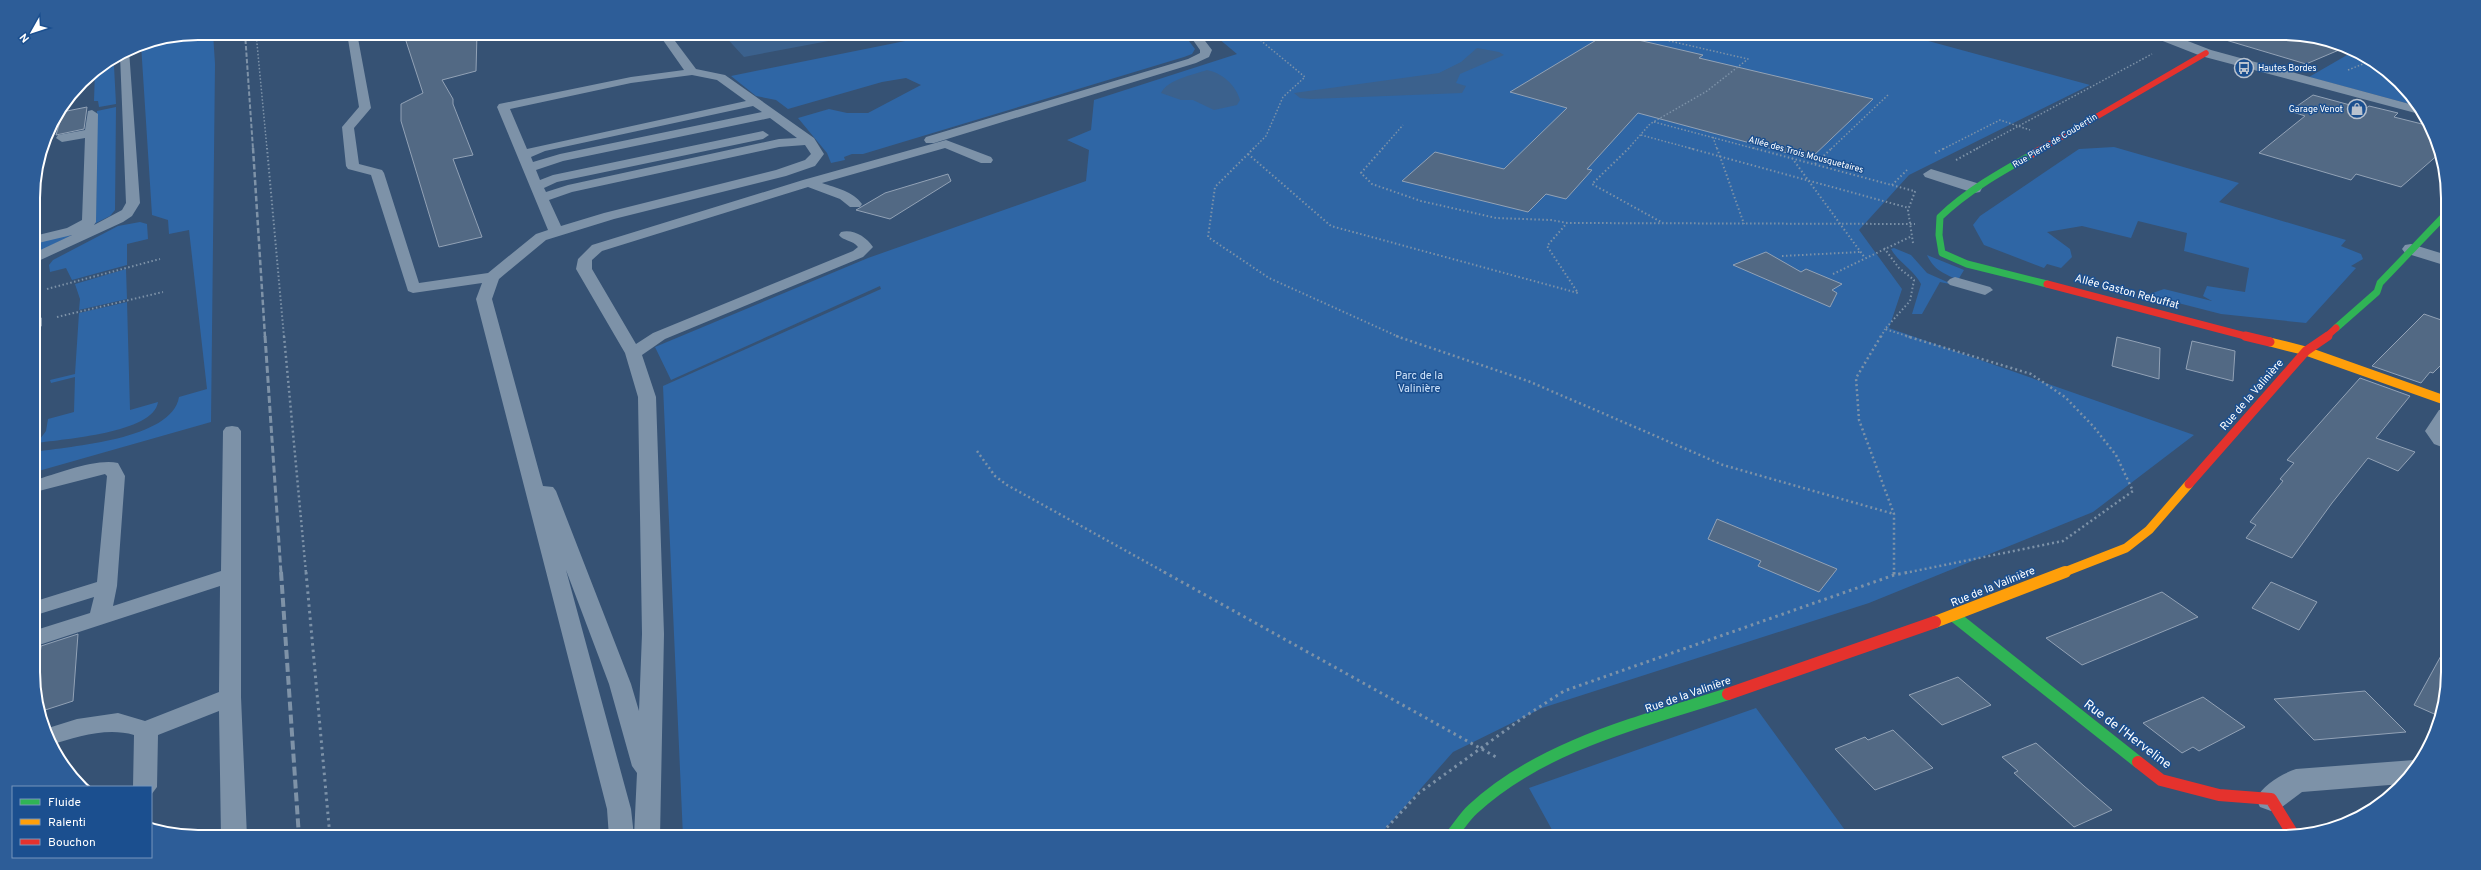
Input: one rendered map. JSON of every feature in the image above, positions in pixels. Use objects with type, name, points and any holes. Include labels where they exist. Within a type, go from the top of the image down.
[{"type":"street","points":[[2171,40],[2206,53],[2413,109]]},
{"type":"street","name":"Rue Pierre de Coubertin","points":[[1940,224],[1940,217],[1955,202],[1974,188],[2206,53]]},
{"type":"street","points":[[1931,174],[1974,188]]},
{"type":"street","name":"Rue de la Valinière","points":[[1456,830],[1476,806],[1501,787],[1547,759],[1611,734],[1954,616],[2126,548],[2143,535],[2306,351],[2317,345],[2376,292],[2380,282],[2441,219]]},
{"type":"street","name":"Allée Gaston Rebuffat","points":[[1940,224],[1942,253],[1967,264],[2306,351],[2441,399]]},
{"type":"street","points":[[2411,249],[2441,259]]},
{"type":"street","points":[[2441,424],[2436,431],[2441,438]]},
{"type":"street","name":"Rue de l'Herveline","points":[[1954,616],[2161,780],[2219,795],[2271,799]]},
{"type":"street","points":[[2290,830],[2271,799],[2296,781],[2404,773]]},
{"type":"lane","points":[[353,40],[366,108],[348,127],[353,166],[377,173],[412,288],[492,277]]},
{"type":"lane","points":[[668,40],[692,72]]},
{"type":"lane","points":[[775,174],[810,172],[856,162],[1192,61],[1206,55],[1206,50],[1198,40]]},
{"type":"lane","points":[[40,256],[118,220],[131,209],[133,203],[125,58]]},
{"type":"lane","points":[[556,232],[503,107],[631,80],[692,72],[721,77],[808,141],[818,154],[810,163],[775,174],[592,221],[541,237],[492,277],[484,298],[610,774],[619,810],[621,830]]},
{"type":"lane","points":[[530,170],[560,158],[760,105]]},
{"type":"lane","points":[[530,170],[541,148],[760,105]]},
{"type":"lane","points":[[40,239],[72,231],[89,222],[92,114]]},
{"type":"lane","points":[[530,170],[569,176],[788,126]]},
{"type":"lane","points":[[62,138],[92,133]]},
{"type":"lane","points":[[530,170],[568,189],[779,143],[808,141]]},
{"type":"lane","points":[[647,830],[653,634],[647,397],[633,353],[584,269],[585,258],[597,248],[609,244],[808,183],[946,144],[986,160]]},
{"type":"lane","points":[[808,183],[845,196],[855,204]]},
{"type":"lane","points":[[592,221],[609,244]]},
{"type":"lane","points":[[633,353],[659,336],[858,254],[866,247],[860,240],[846,235]]},
{"type":"lane","points":[[1956,282],[1985,290]]},
{"type":"lane","points":[[513,406],[620,684],[648,784]]},
{"type":"lane","points":[[232,431],[230,697],[234,830]]},
{"type":"lane","points":[[40,485],[87,471],[111,467],[116,476],[107,586],[99,618]]},
{"type":"lane","points":[[40,637],[231,575]]},
{"type":"lane","points":[[40,607],[107,586]]},
{"type":"lane","points":[[53,735],[77,728],[118,722],[146,730],[178,715],[230,697]]},
{"type":"lane","points":[[145,786],[146,730]]},
{"type":"path","points":[[257,40],[329,830]]},
{"type":"path","points":[[1261,40],[1305,77],[1283,97],[1266,136],[1215,187],[1208,237],[1269,278],[1394,335],[1528,381],[1723,465],[1894,514]]},
{"type":"path","points":[[1663,223],[1592,184],[1654,122],[1707,91],[1748,59],[1665,40]]},
{"type":"path","points":[[1931,174],[2160,48],[2178,43]]},
{"type":"path","points":[[1815,164],[1889,94]]},
{"type":"path","points":[[1934,154],[2000,120],[2058,139]]},
{"type":"path","name":"Allée des Trois Mousquetaires","points":[[1654,122],[1955,202]]},
{"type":"path","points":[[1403,125],[1362,173],[1372,184],[1421,201],[1496,218],[1551,220],[1567,223],[1940,224]]},
{"type":"path","points":[[1641,135],[1909,208]]},
{"type":"path","points":[[1713,137],[1744,224]]},
{"type":"path","points":[[1248,154],[1332,226],[1578,293],[1547,246],[1567,223]]},
{"type":"path","points":[[1792,158],[1865,258]]},
{"type":"path","points":[[1892,185],[1908,169]]},
{"type":"path","points":[[1833,274],[1884,248],[1912,236]]},
{"type":"path","points":[[1884,248],[1895,264],[1914,280],[1910,301],[1885,329],[1856,378],[1859,420],[1894,514],[1894,575]]},
{"type":"path","points":[[1782,256],[1860,252]]},
{"type":"path","points":[[47,289],[160,259]]},
{"type":"path","points":[[50,318],[163,292]]},
{"type":"path","points":[[1385,830],[1419,793],[1564,691],[1894,575],[2063,541],[2133,491],[2116,455],[2093,426],[2066,397],[2032,374],[1885,329]]},
{"type":"path","points":[[977,451],[995,476],[1007,485],[1524,773]]},
{"type":"green space","points":[[213,40],[215,64],[211,422],[40,471],[40,451],[94,443],[140,432],[158,423],[172,411],[179,397],[207,389],[189,230],[169,234],[168,220],[152,215],[141,50],[157,45],[177,41]]},
{"type":"green space","points":[[910,40],[1188,40],[1195,49],[1192,54],[1184,57],[863,154],[852,154],[844,157],[845,160],[831,163],[827,153],[798,118],[829,109],[847,113],[868,113],[921,85],[906,78],[882,82],[788,109],[776,100],[756,96],[731,76]]},
{"type":"green space","name":"Parc de la Valinière","points":[[1220,40],[1925,40],[2090,85],[1909,175],[1859,230],[1902,289],[1889,328],[2194,435],[2093,512],[1869,603],[1542,708],[1453,752],[1384,830],[683,830],[663,386],[881,289],[880,286],[671,380],[655,347],[868,258],[1086,181],[1089,150],[1067,140],[1091,130],[1094,100],[1237,54]]},
{"type":"green space","points":[[2348,54],[2362,61],[2387,79],[2395,86],[2409,104],[2309,77]]},
{"type":"green space","points":[[111,66],[114,66],[116,104],[99,107],[98,101],[94,101],[95,78]]},
{"type":"green space","points":[[116,107],[115,210],[110,216],[40,251],[40,242],[96,221],[97,111]]},
{"type":"green space","points":[[2114,147],[2239,183],[2219,202],[2346,240],[2341,246],[2361,254],[2363,259],[2351,266],[2356,268],[2306,323],[2221,314],[2147,295],[2164,289],[2212,301],[2203,296],[2207,286],[2245,292],[2249,268],[2184,251],[2187,233],[2138,221],[2131,238],[2082,226],[2047,232],[2070,249],[2072,257],[2061,268],[2047,264],[2044,268],[1984,245],[1973,225],[1980,216],[2079,149]]},
{"type":"green space","points":[[140,222],[147,224],[148,239],[127,244],[127,265],[72,280],[66,268],[50,272],[49,265],[53,260],[118,226]]},
{"type":"green space","points":[[1894,248],[1911,255],[1927,273],[1954,285],[1940,282],[1922,314],[1912,314],[1921,284],[1894,254],[1891,249]]},
{"type":"green space","points":[[1927,255],[1964,270],[1958,280],[1936,268]]},
{"type":"green space","points":[[126,269],[127,299],[79,310],[80,299],[75,284]]},
{"type":"green space","points":[[127,302],[130,410],[158,402],[153,412],[141,421],[125,428],[106,433],[40,443],[40,439],[46,431],[48,419],[74,412],[75,377],[51,383],[50,380],[75,374],[79,313]]},
{"type":"green space","points":[[1756,708],[1845,830],[1552,830],[1529,788]]},
{"type":"shaded area","points":[[728,40],[834,40],[744,57]]},
{"type":"shaded area","points":[[1477,48],[1499,52],[1504,55],[1460,74],[1456,83],[1466,86],[1462,93],[1311,99],[1300,98],[1294,93],[1439,73],[1461,62]]},
{"type":"shaded area","points":[[1207,70],[1228,80],[1235,89],[1240,100],[1237,105],[1214,110],[1193,100],[1181,100],[1161,93],[1164,88],[1175,81]]},
{"type":"building","points":[[405,40],[477,40],[476,71],[442,80],[453,99],[453,104],[473,155],[453,159],[482,237],[439,247],[401,121],[401,104],[423,93]]},
{"type":"building","points":[[1596,40],[1638,40],[1703,55],[1699,58],[1873,99],[1810,159],[1638,113],[1587,169],[1592,170],[1566,199],[1546,194],[1528,212],[1402,181],[1435,152],[1504,169],[1567,108],[1510,92]]},
{"type":"building","points":[[2226,40],[2293,40],[2324,45],[2339,50],[2306,64]]},
{"type":"building","points":[[2313,95],[2365,109],[2369,106],[2398,113],[2394,117],[2423,124],[2436,157],[2401,187],[2356,174],[2351,180],[2259,153],[2305,116],[2290,111]]},
{"type":"building","points":[[87,107],[84,129],[56,135],[61,120],[67,111]]},
{"type":"building","points":[[948,174],[951,181],[890,219],[856,210],[885,193]]},
{"type":"building","points":[[1766,252],[1801,272],[1806,269],[1842,284],[1832,290],[1837,293],[1830,307],[1733,265]]},
{"type":"building","points":[[2424,314],[2441,320],[2441,365],[2433,373],[2430,372],[2421,383],[2372,366]]},
{"type":"building","points":[[2117,337],[2160,348],[2159,379],[2112,366]]},
{"type":"building","points":[[2192,341],[2235,351],[2233,381],[2186,369]]},
{"type":"building","points":[[2360,378],[2410,396],[2376,438],[2415,452],[2398,471],[2368,458],[2332,503],[2292,558],[2246,538],[2256,525],[2250,522],[2283,481],[2280,479],[2294,463],[2287,460]]},
{"type":"building","points":[[1717,519],[1837,569],[1819,592],[1758,566],[1761,561],[1708,539]]},
{"type":"building","points":[[2271,582],[2317,602],[2299,630],[2252,608]]},
{"type":"building","points":[[2162,592],[2198,617],[2082,665],[2046,638]]},
{"type":"building","points":[[78,634],[73,701],[44,710],[40,682],[41,646]]},
{"type":"building","points":[[2441,656],[2440,693],[2436,715],[2414,705]]},
{"type":"building","points":[[1958,677],[1991,705],[1942,725],[1909,695]]},
{"type":"building","points":[[2365,691],[2406,732],[2314,740],[2274,699]]},
{"type":"building","points":[[2203,697],[2245,727],[2199,751],[2193,747],[2182,753],[2143,723]]},
{"type":"building","points":[[1893,730],[1933,768],[1875,790],[1835,749],[1865,737],[1868,740]]},
{"type":"building","points":[[2036,743],[2112,810],[2074,827],[2014,773],[2018,771],[2002,757]]},
{"type":"railway","points":[[245,40],[253,149]]},
{"type":"railway","points":[[253,148],[265,337]]},
{"type":"railway","points":[[265,336],[281,573]]},
{"type":"railway","points":[[281,572],[299,830]]},
{"type":"traffic: fast","points":[[2031,155],[1972,190],[1950,207],[1940,217],[1939,235],[1942,253],[1967,264],[2047,284]]},
{"type":"traffic: fast","points":[[2336,328],[2377,292],[2380,283],[2441,219]]},
{"type":"traffic: fast","points":[[1954,616],[2138,762]]},
{"type":"traffic: fast","points":[[1455,830],[1473,809],[1499,787],[1529,769],[1561,753],[1628,726],[1728,694]]},
{"type":"traffic: slow","points":[[2270,342],[2306,351],[2441,399]]},
{"type":"traffic: slow","points":[[1935,622],[2126,548],[2149,530],[2189,484]]},
{"type":"traffic: jam","points":[[2031,155],[2206,53]]},
{"type":"traffic: jam","points":[[2047,284],[2270,342]]},
{"type":"traffic: jam","points":[[2189,484],[2306,351],[2317,345],[2336,328]]},
{"type":"traffic: jam","points":[[1728,694],[1935,622]]},
{"type":"traffic: jam","points":[[2138,762],[2161,780],[2219,795],[2271,799],[2290,830]]},
{"type":"place","name":"Hautes Bordes","points":[[2244,68]]},
{"type":"place","name":"Garage Venot","points":[[2357,109]]}]
